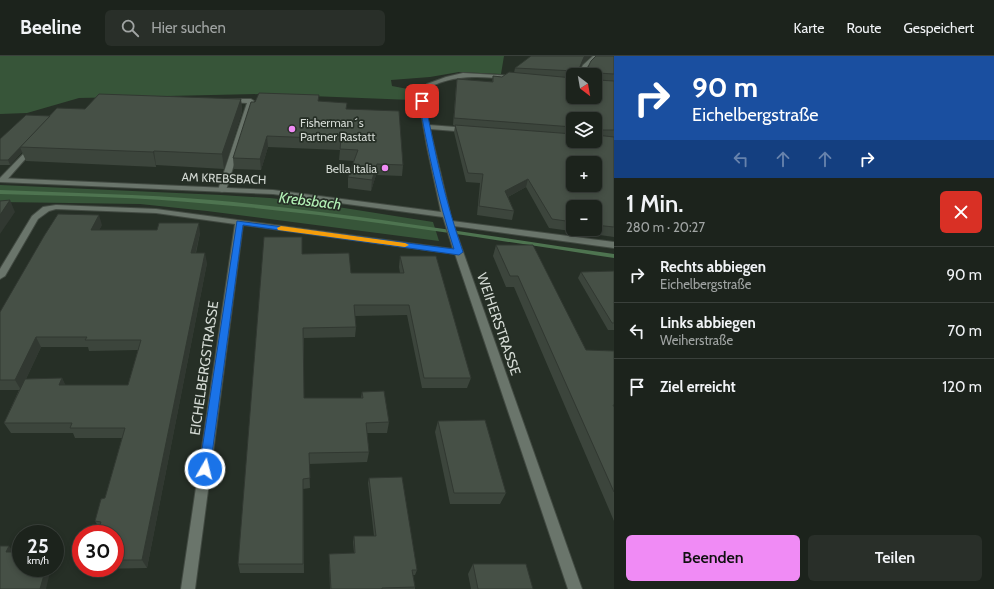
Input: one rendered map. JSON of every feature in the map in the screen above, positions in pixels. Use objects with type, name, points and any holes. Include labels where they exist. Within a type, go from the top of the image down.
[{"type":"street","points":[[585,68],[596,56]]},
{"type":"street","name":"WEIHERSTRASSE","points":[[520,78],[481,75],[463,75],[448,78],[436,81],[425,90],[422,101],[434,168],[450,225],[575,589]]},
{"type":"street","points":[[221,101],[251,101],[222,190]]},
{"type":"street","points":[[426,127],[478,130]]},
{"type":"street","points":[[1,180],[38,142]]},
{"type":"street","name":"AM KREBSBACH","points":[[1,180],[273,192],[307,195],[450,225],[614,245]]},
{"type":"street","points":[[0,276],[39,213],[46,209],[56,207],[156,211],[459,252]]},
{"type":"street","name":"EICHELBERGSTRASSE","points":[[188,589],[239,222]]},
{"type":"green space","points":[[0,56],[504,56],[501,74],[459,72],[430,77],[391,80],[392,86],[413,90],[412,100],[260,94],[79,98],[27,113],[0,114]]},
{"type":"green space","points":[[0,185],[221,195],[306,202],[433,222],[439,241],[207,211],[140,204],[0,202]]},
{"type":"building","points":[[531,56],[585,56],[579,68],[566,68],[566,71],[515,68]]},
{"type":"building","points":[[596,56],[614,56],[614,74],[602,73],[602,68],[588,68]]},
{"type":"building","points":[[509,72],[566,77],[566,104],[602,104],[602,80],[614,81],[614,130],[602,130],[602,112],[566,112],[566,126],[454,118],[457,79],[493,82],[493,76],[502,77]]},
{"type":"building","points":[[259,93],[319,95],[318,101],[347,103],[346,109],[399,111],[403,165],[377,164],[372,180],[348,177],[358,150],[340,149],[341,139],[267,136],[260,159],[233,158],[251,102],[255,102]]},
{"type":"building","points":[[99,94],[241,99],[222,154],[20,147],[57,108],[85,109]]},
{"type":"building","points":[[26,115],[50,116],[8,160],[0,160],[0,139]]},
{"type":"building","points":[[455,125],[566,133],[566,148],[602,148],[602,136],[614,137],[614,227],[602,226],[602,200],[566,200],[566,221],[552,219],[528,179],[505,191],[514,211],[479,206],[483,174],[468,173]]},
{"type":"building","points":[[10,200],[0,215],[0,201]]},
{"type":"building","points":[[58,214],[99,215],[91,230],[157,230],[159,223],[199,223],[191,253],[205,253],[142,560],[124,560],[124,525],[100,525],[101,522],[95,521],[101,499],[105,498],[125,428],[70,428],[72,423],[4,423],[25,379],[62,378],[59,385],[128,385],[141,340],[85,340],[87,337],[36,337],[15,380],[0,380],[0,312]]},
{"type":"building","points":[[264,237],[302,237],[302,254],[349,253],[351,273],[404,273],[400,256],[436,256],[471,378],[424,378],[409,305],[354,305],[356,327],[303,328],[304,398],[363,398],[362,392],[384,391],[389,422],[366,423],[369,452],[309,453],[310,478],[303,479],[303,564],[238,564]]},
{"type":"building","points":[[496,245],[533,245],[586,350],[614,351],[614,492],[518,276],[510,276]]},
{"type":"building","points":[[614,271],[614,323],[612,323],[581,272]]},
{"type":"building","points":[[485,420],[506,493],[454,493],[438,421]]},
{"type":"building","points":[[402,477],[417,570],[412,570],[415,587],[382,589],[331,589],[329,554],[355,553],[354,536],[376,536],[369,478]]},
{"type":"building","points":[[0,546],[9,546],[6,552],[12,552],[12,577],[43,577],[40,589],[0,589]]},
{"type":"building","points":[[473,564],[526,564],[533,589],[478,589]]},
{"type":"waterway","name":"Krebsbach","points":[[0,192],[158,198],[262,207],[363,219],[614,256]]},
{"type":"slow traffic","points":[[281,228],[405,245]]},
{"type":"place","name":"Fisherman´s Partner Rastatt","points":[[292,129]]},
{"type":"place","name":"Bella Italia","points":[[385,168]]},
{"type":"route","points":[[205,469],[239,222],[459,252],[446,215],[434,168],[422,101]]}]
